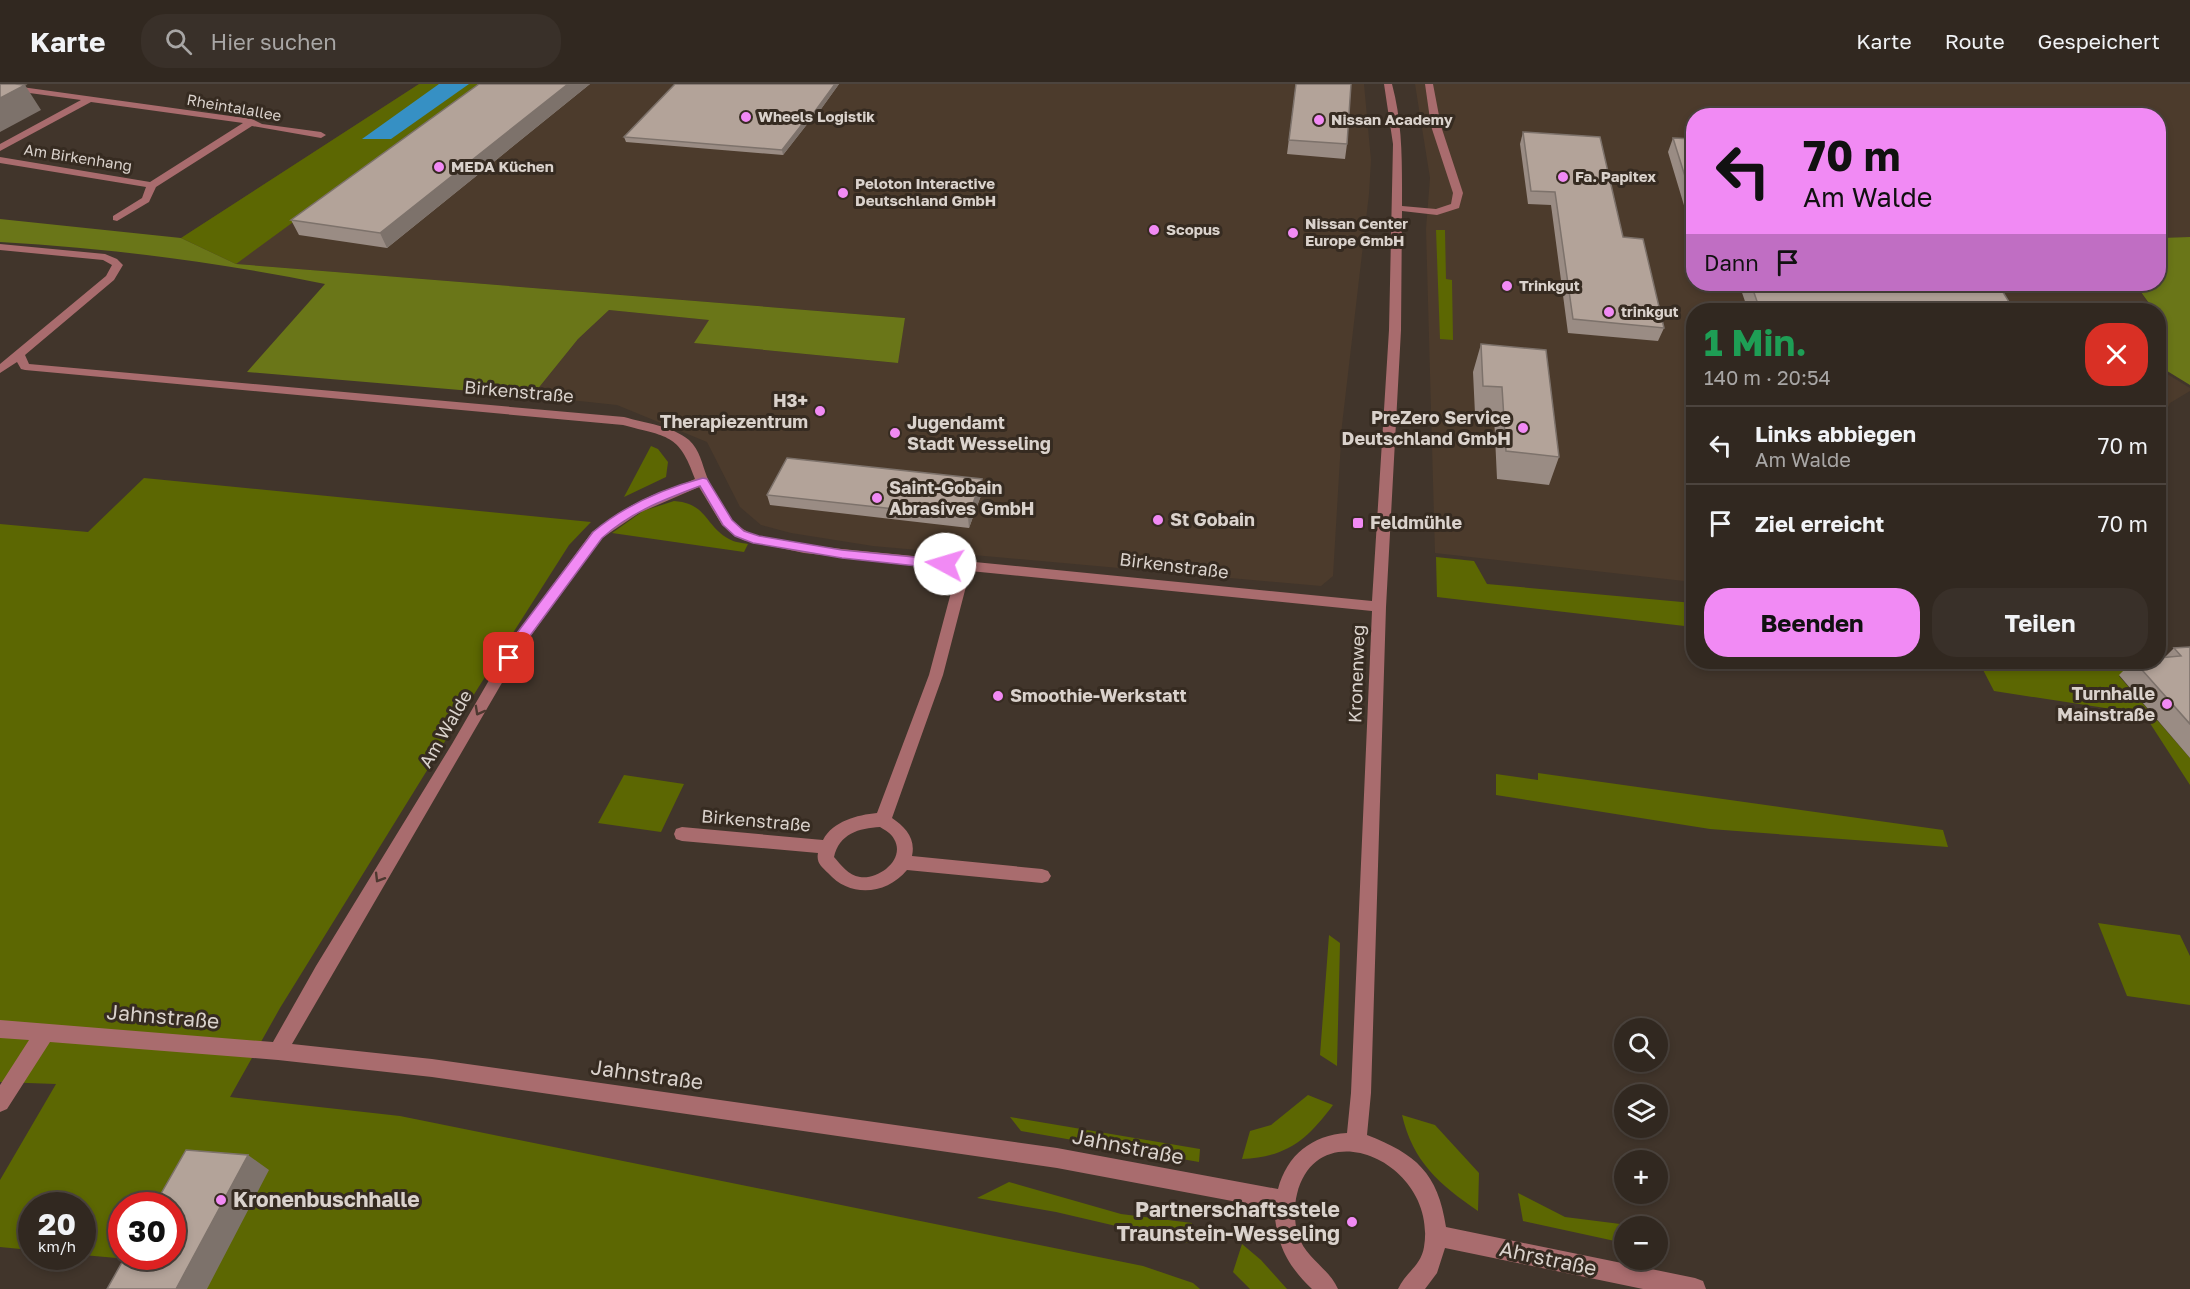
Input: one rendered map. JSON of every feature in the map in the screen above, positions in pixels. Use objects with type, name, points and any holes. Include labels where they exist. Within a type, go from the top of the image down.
[{"type":"street","name":"Kronenweg","points":[[1356,1142],[1361,1093],[1379,607],[1395,330],[1398,144],[1388,84]]},
{"type":"street","points":[[1397,208],[1437,212],[1456,206],[1458,193],[1436,126],[1429,84]]},
{"type":"street","name":"Rheintalallee","points":[[0,86],[252,122],[260,126],[321,135]]},
{"type":"street","name":"Am Birkenhang","points":[[0,148],[89,99]]},
{"type":"street","name":"Am Birkenhang","points":[[117,218],[146,200],[152,185],[252,122]]},
{"type":"street","name":"Am Birkenhang","points":[[0,160],[152,185]]},
{"type":"street","points":[[0,247],[96,255],[116,261],[119,265],[118,270],[110,278],[0,370]]},
{"type":"street","name":"Birkenstraße","points":[[20,355],[25,367],[624,421],[657,430],[682,442],[691,451],[703,481],[727,522],[740,534],[758,540],[842,554],[1379,607]]},
{"type":"street","name":"Am Walde","points":[[278,1052],[322,972],[458,748],[519,640],[597,535],[614,521],[646,501],[703,481]]},
{"type":"street","points":[[965,566],[936,675],[883,820],[894,825],[904,836],[907,847],[903,862],[1042,876]]},
{"type":"street","name":"Birkenstraße","points":[[883,820],[865,820],[840,831],[826,848],[825,860],[842,880],[854,885],[875,884],[888,878],[897,872],[903,862]]},
{"type":"street","name":"Birkenstraße","points":[[682,834],[826,848]]},
{"type":"street","name":"Jahnstraße","points":[[0,1029],[46,1031],[432,1068],[1045,1156],[1282,1200]]},
{"type":"street","points":[[0,1102],[46,1031]]},
{"type":"street","points":[[1327,1289],[1299,1264],[1285,1233],[1282,1200],[1291,1175],[1307,1156],[1330,1144],[1356,1142],[1379,1148],[1400,1160],[1418,1178],[1431,1200],[1437,1236],[1430,1267],[1409,1289]]},
{"type":"street","name":"Ahrstraße","points":[[1437,1236],[1695,1289]]},
{"type":"shaded area","points":[[419,84],[1364,84],[1371,160],[1369,194],[1342,425],[1333,576],[1321,586],[873,546],[791,533],[761,525],[740,507],[707,442],[617,405],[532,396],[578,339],[609,310],[710,320],[695,343],[897,363],[905,318],[236,264],[181,238]]},
{"type":"shaded area","points":[[1415,84],[2190,84],[2190,237],[2166,238],[2166,108],[1686,108],[1686,291],[2140,291],[2148,303],[1686,303],[1686,581],[1435,553],[1426,229],[1430,178]]},
{"type":"shaded area","points":[[2166,373],[2190,388],[2190,391],[2170,403],[2166,411]]},
{"type":"green space","points":[[419,84],[482,84],[236,264],[181,238]]},
{"type":"green space","points":[[0,219],[181,238],[236,264],[905,318],[898,363],[694,343],[709,320],[609,310],[578,339],[532,396],[247,372],[325,284],[163,257],[0,242]]},
{"type":"green space","points":[[1436,230],[1445,230],[1446,279],[1452,280],[1453,340],[1440,339]]},
{"type":"green space","points":[[2190,237],[2190,385],[2166,370],[2166,303],[2149,303],[2140,291],[2166,291],[2166,238]]},
{"type":"green space","points":[[651,446],[658,449],[668,462],[666,477],[624,497]]},
{"type":"green space","points":[[144,478],[591,522],[569,545],[478,688],[280,1008],[230,1097],[400,1116],[1143,1266],[1193,1283],[1200,1289],[207,1289],[186,1239],[186,1192],[108,1192],[108,1257],[96,1256],[96,1192],[18,1192],[18,1249],[0,1247],[0,1180],[56,1084],[0,1082],[0,524],[88,532]]},
{"type":"green space","points":[[674,501],[700,510],[721,534],[733,541],[748,544],[744,552],[612,533],[643,511]]},
{"type":"green space","points":[[1436,557],[1474,561],[1487,584],[1686,602],[1686,626],[1437,597]]},
{"type":"green space","points":[[1983,669],[2138,669],[2119,676],[2190,758],[2190,785],[2144,714],[1994,691]]},
{"type":"green space","points":[[1538,773],[1943,830],[1948,847],[1710,829],[1496,795],[1496,774],[1538,780]]},
{"type":"green space","points":[[624,775],[684,784],[661,832],[598,823]]},
{"type":"green space","points":[[2098,923],[2180,935],[2190,956],[2190,1005],[2127,996]]},
{"type":"green space","points":[[1329,935],[1340,943],[1337,1066],[1320,1055]]},
{"type":"green space","points":[[1308,1095],[1333,1105],[1305,1137],[1272,1155],[1242,1159],[1250,1131],[1271,1125]]},
{"type":"green space","points":[[1402,1115],[1435,1125],[1479,1173],[1478,1211],[1440,1181],[1421,1159],[1413,1146]]},
{"type":"green space","points":[[1010,1117],[1200,1149],[1199,1162],[1021,1131]]},
{"type":"green space","points":[[1009,1182],[1121,1214],[1192,1223],[1189,1243],[1056,1212],[977,1198]]},
{"type":"green space","points":[[1518,1193],[1565,1217],[1614,1223],[1614,1241],[1523,1221]]},
{"type":"green space","points":[[1242,1244],[1261,1260],[1287,1289],[1250,1289],[1233,1272]]},
{"type":"water","points":[[439,84],[469,84],[391,139],[362,139]]},
{"type":"building","points":[[0,84],[15,84],[25,85],[0,98]]},
{"type":"building","name":"MEDA Küchen","points":[[479,84],[568,84],[380,233],[291,220]]},
{"type":"building","name":"Wheels Logistik","points":[[675,84],[835,84],[782,150],[624,137]]},
{"type":"building","name":"Nissan Academy","points":[[1296,84],[1351,84],[1347,144],[1289,140]]},
{"type":"building","points":[[1523,132],[1600,137],[1623,237],[1643,239],[1664,328],[1573,319],[1555,192],[1531,191]]},
{"type":"building","points":[[1673,138],[1686,139],[1686,179]]},
{"type":"building","points":[[1753,291],[2002,291],[2010,303],[1758,303]]},
{"type":"building","points":[[1481,344],[1546,350],[1559,457],[1506,451],[1502,387],[1483,386]]},
{"type":"building","name":"Saint-Gobain Abrasives GmbH","points":[[787,458],[982,479],[968,517],[767,495]]},
{"type":"building","points":[[2190,647],[2190,724],[2141,669],[2166,669],[2166,657],[2181,656],[2174,648]]},
{"type":"building","points":[[186,1150],[248,1155],[176,1289],[107,1289],[118,1270],[186,1270],[186,1192],[162,1192]]},
{"type":"place","name":"Wheels Logistik","points":[[746,117]]},
{"type":"place","name":"Nissan Academy","points":[[1319,120]]},
{"type":"place","name":"MEDA Küchen","points":[[439,167]]},
{"type":"place","name":"Fa. Papitex","points":[[1563,177]]},
{"type":"place","name":"Peloton Interactive Deutschland GmbH","points":[[843,193]]},
{"type":"place","name":"Scopus","points":[[1154,230]]},
{"type":"place","name":"Nissan Center Europe GmbH","points":[[1293,233]]},
{"type":"place","name":"Trinkgut","points":[[1507,286]]},
{"type":"place","name":"trinkgut","points":[[1609,312]]},
{"type":"place","name":"H3+ Therapiezentrum","points":[[820,411]]},
{"type":"place","name":"PreZero Service Deutschland GmbH","points":[[1523,428]]},
{"type":"place","name":"Jugendamt Stadt Wesseling","points":[[895,433]]},
{"type":"place","name":"Saint-Gobain Abrasives GmbH","points":[[877,498]]},
{"type":"place","name":"St Gobain","points":[[1158,520]]},
{"type":"place","name":"Feldmühle","points":[[1358,523]]},
{"type":"place","name":"Smoothie-Werkstatt","points":[[998,696]]},
{"type":"place","name":"Turnhalle Mainstraße","points":[[2167,704]]},
{"type":"place","name":"Kronenbuschhalle","points":[[221,1200]]},
{"type":"place","name":"Partnerschaftsstele Traunstein-Wesseling","points":[[1352,1222]]},
{"type":"route","points":[[509,658],[519,640],[597,535],[614,521],[646,501],[703,481],[712,500],[727,522],[740,534],[758,540],[842,554],[945,564]]}]
